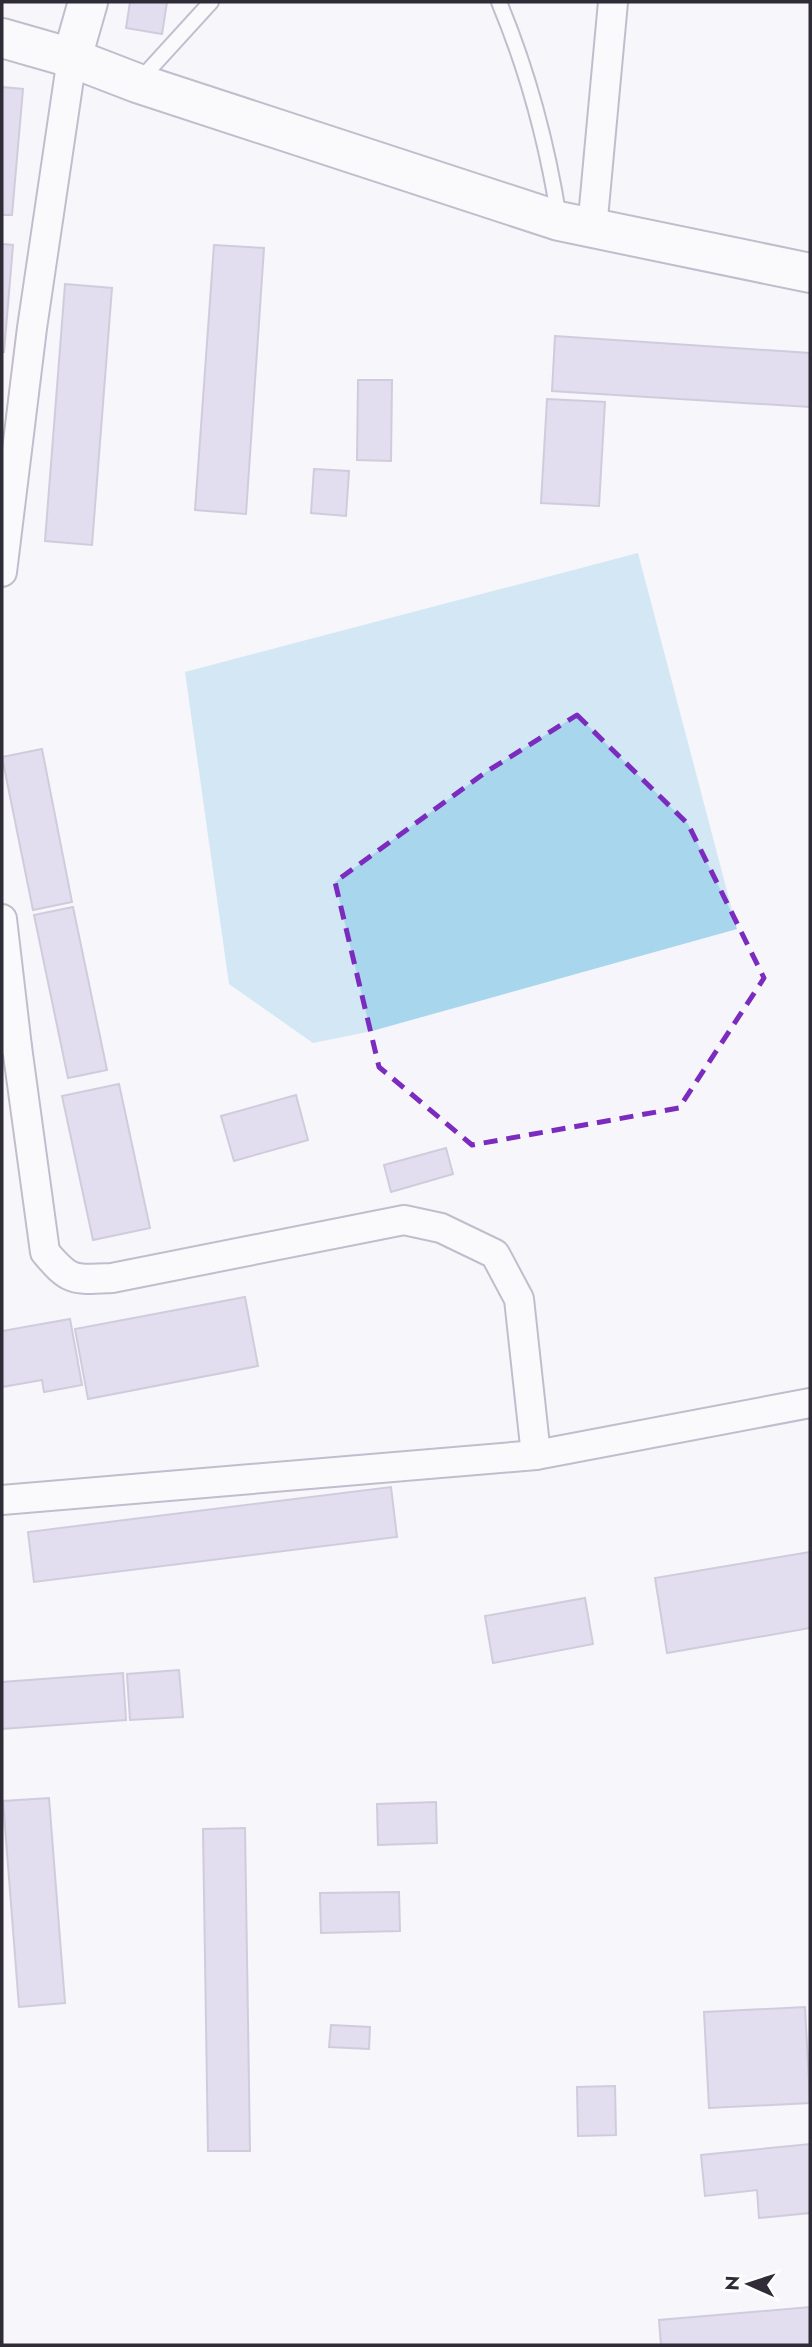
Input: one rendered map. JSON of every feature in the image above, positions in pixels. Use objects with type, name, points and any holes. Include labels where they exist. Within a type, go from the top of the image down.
[{"type":"main road","points":[[72,58],[88,2]]},
{"type":"main road","points":[[2,38],[72,58],[137,83],[576,225],[810,273]]},
{"type":"street","points":[[576,225],[613,2]]},
{"type":"street","points":[[2,572],[32,328],[72,58]]},
{"type":"street","points":[[2,919],[9,1041],[44,1252],[63,1274],[81,1280],[112,1278],[404,1220],[441,1228],[495,1254],[519,1299],[536,1455]]},
{"type":"street","points":[[2,1500],[536,1455],[810,1403]]},
{"type":"lane","points":[[137,83],[211,2]]},
{"type":"lane","points":[[499,2],[524,62],[548,148],[576,225]]},
{"type":"highlighted area","points":[[577,715],[688,824],[764,978],[679,1108],[472,1145],[379,1067],[335,882],[486,772]]},
{"type":"water","points":[[638,553],[737,929],[372,1031],[313,1043],[229,984],[185,672]]},
{"type":"building","points":[[130,2],[167,2],[162,34],[126,28]]},
{"type":"building","points":[[2,87],[23,89],[12,215],[2,215]]},
{"type":"building","points":[[2,244],[13,245],[4,352],[2,352]]},
{"type":"building","points":[[214,245],[264,248],[246,514],[195,510]]},
{"type":"building","points":[[65,284],[112,288],[92,545],[45,541]]},
{"type":"building","points":[[555,336],[810,353],[810,407],[552,391]]},
{"type":"building","points":[[358,380],[392,380],[391,461],[357,460]]},
{"type":"building","points":[[547,399],[605,402],[599,506],[541,503]]},
{"type":"building","points":[[314,469],[349,471],[346,516],[311,513]]},
{"type":"building","points":[[42,749],[72,902],[33,910],[2,757]]},
{"type":"building","points":[[73,907],[107,1070],[68,1078],[34,915]]},
{"type":"building","points":[[119,1084],[150,1228],[93,1240],[62,1096]]},
{"type":"building","points":[[296,1095],[308,1140],[234,1161],[221,1116]]},
{"type":"building","points":[[446,1148],[453,1174],[391,1192],[384,1165]]},
{"type":"building","points":[[245,1297],[258,1366],[88,1399],[75,1329]]},
{"type":"building","points":[[70,1319],[82,1385],[44,1392],[42,1380],[2,1387],[2,1331]]},
{"type":"building","points":[[391,1487],[397,1537],[34,1582],[28,1532]]},
{"type":"building","points":[[810,1552],[810,1628],[667,1653],[655,1578]]},
{"type":"building","points":[[585,1598],[593,1644],[493,1663],[485,1616]]},
{"type":"building","points":[[179,1670],[183,1717],[130,1720],[127,1674]]},
{"type":"building","points":[[123,1673],[126,1720],[2,1729],[2,1682]]},
{"type":"building","points":[[49,1798],[65,2003],[19,2007],[3,1801]]},
{"type":"building","points":[[436,1802],[437,1843],[378,1845],[377,1804]]},
{"type":"building","points":[[245,1828],[250,2151],[208,2151],[203,1829]]},
{"type":"building","points":[[399,1892],[400,1931],[321,1933],[320,1893]]},
{"type":"building","points":[[805,2007],[810,2103],[709,2108],[704,2012]]},
{"type":"building","points":[[331,2025],[370,2027],[369,2049],[329,2047]]},
{"type":"building","points":[[615,2086],[616,2135],[578,2136],[577,2087]]},
{"type":"building","points":[[810,2144],[810,2213],[759,2218],[757,2190],[705,2196],[701,2155]]},
{"type":"building","points":[[810,2307],[810,2345],[661,2345],[659,2320]]}]
